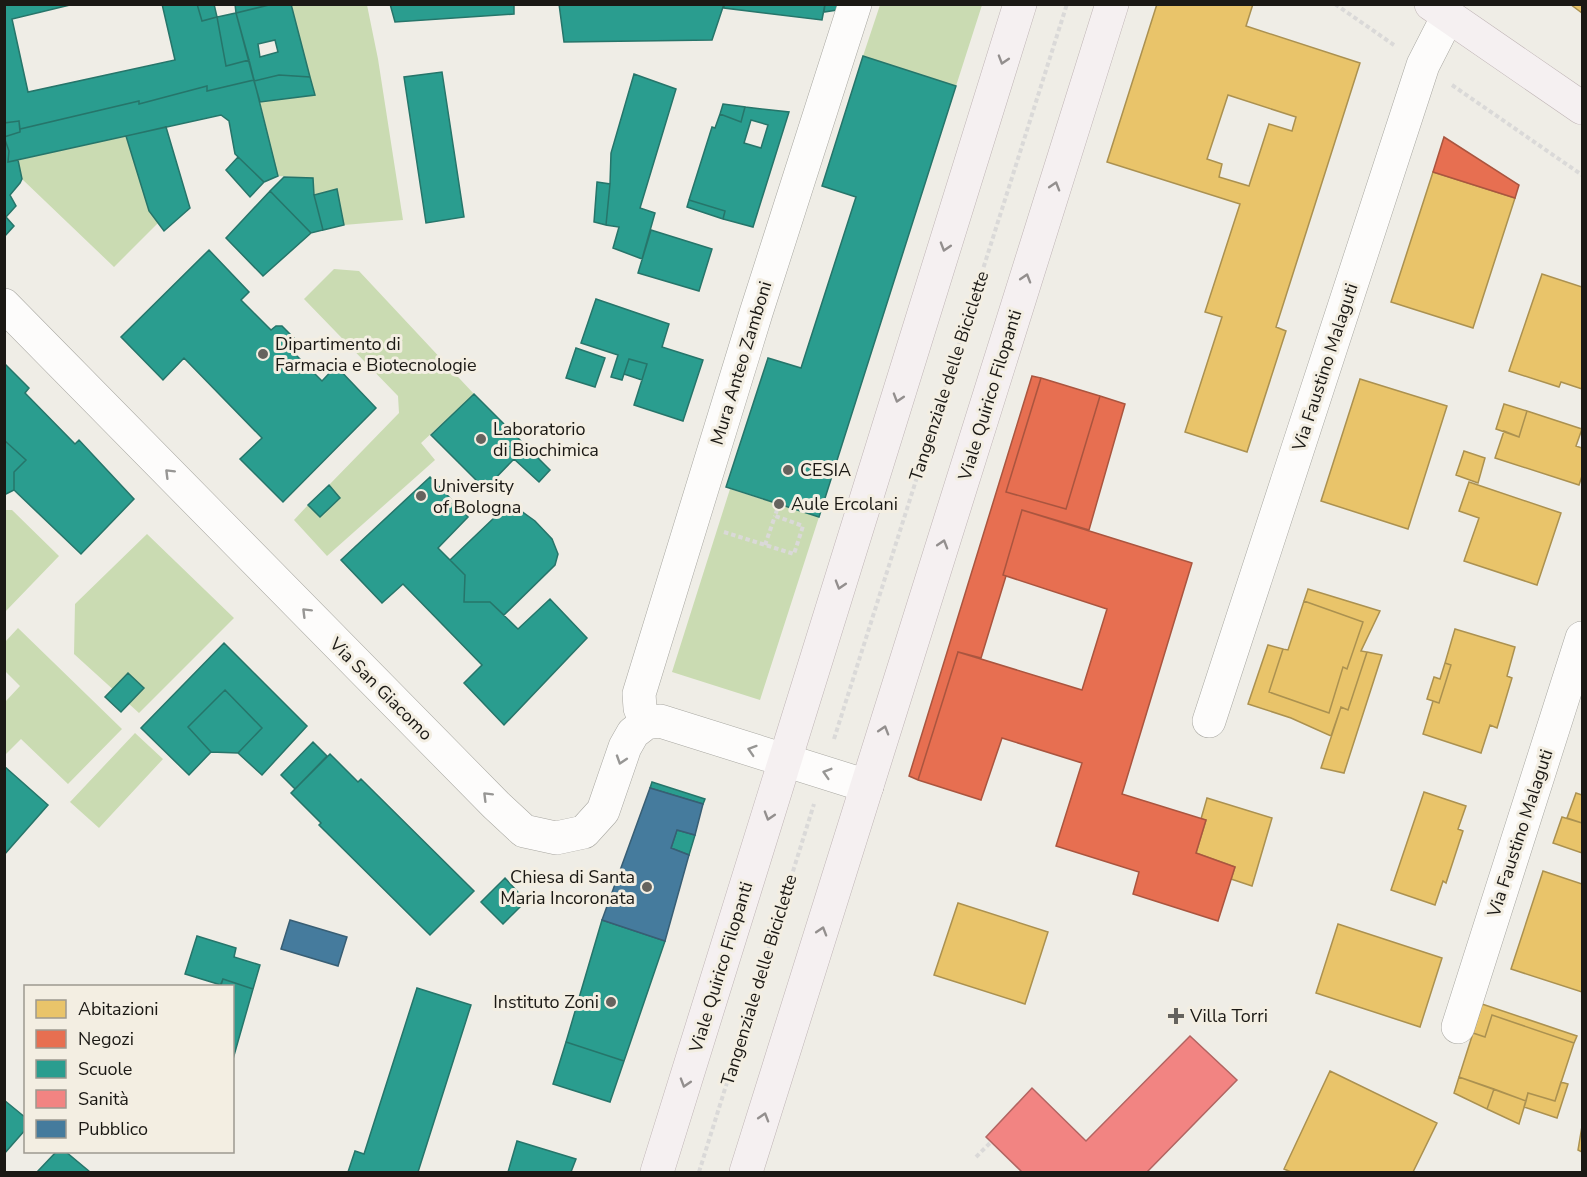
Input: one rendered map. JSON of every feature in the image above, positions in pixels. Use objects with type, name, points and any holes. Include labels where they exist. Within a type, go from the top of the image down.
[{"type":"main road","name":"Viale Quirico Filopanti","points":[[657,1173],[1020,4]]},
{"type":"main road","name":"Viale Quirico Filopanti","points":[[747,1173],[1112,4]]},
{"type":"main road","name":"Via Faustino Malaguti","points":[[1439,10],[1582,108]]},
{"type":"street","name":"Mura Anteo Zamboni","points":[[646,723],[640,708],[639,694],[756,313],[855,4]]},
{"type":"street","name":"Via Faustino Malaguti","points":[[1209,721],[1439,10]]},
{"type":"street","name":"Via San Giacomo","points":[[4,306],[524,831],[556,838],[584,832],[603,811],[633,733],[646,723]]},
{"type":"street","name":"Via Faustino Malaguti","points":[[1458,1027],[1582,638]]},
{"type":"street","points":[[646,723],[660,721],[867,786]]},
{"type":"path","name":"Tangenziale delle Biciclette","points":[[832,748],[1066,4]]},
{"type":"path","points":[[1335,4],[1582,175]]},
{"type":"path","points":[[765,545],[778,504]]},
{"type":"path","points":[[692,522],[794,554],[803,526],[775,516]]},
{"type":"path","name":"Tangenziale delle Biciclette","points":[[699,1173],[816,799]]},
{"type":"path","points":[[976,1156],[992,1142]]},
{"type":"green space","points":[[291,5],[367,5],[378,59],[403,220],[344,225],[336,189],[314,195],[311,178],[278,176],[260,102],[314,95]]},
{"type":"green space","points":[[880,5],[982,5],[956,86],[863,56]]},
{"type":"green space","points":[[126,136],[149,209],[158,223],[114,267],[22,179],[18,160]]},
{"type":"green space","points":[[334,269],[359,271],[474,394],[421,443],[435,460],[327,556],[294,520],[308,505],[320,517],[340,498],[329,485],[399,413],[398,396],[304,299]]},
{"type":"green space","points":[[730,489],[819,517],[760,700],[672,672]]},
{"type":"green space","points":[[5,510],[12,510],[59,556],[5,612]]},
{"type":"green space","points":[[147,534],[234,618],[139,713],[74,654],[75,604]]},
{"type":"green space","points":[[18,628],[122,729],[68,784],[21,739],[5,755],[5,702],[20,686],[5,671],[5,642]]},
{"type":"green space","points":[[135,733],[163,759],[99,828],[70,802]]},
{"type":"building: Abitazioni","points":[[1157,4],[1253,4],[1246,26],[1360,63],[1276,327],[1286,331],[1247,452],[1185,432],[1222,317],[1205,312],[1240,204],[1107,162]],"holes":[[[1228,95],[1296,117],[1292,131],[1269,124],[1249,186],[1219,177],[1222,164],[1207,159]]]},
{"type":"building: Abitazioni","points":[[1570,4],[1582,4],[1582,13]]},
{"type":"building: Abitazioni","points":[[1433,172],[1515,198],[1473,328],[1391,302]]},
{"type":"building: Abitazioni","points":[[1542,274],[1582,287],[1582,389],[1561,382],[1559,387],[1509,371]]},
{"type":"building: Abitazioni","points":[[1360,379],[1447,406],[1408,529],[1321,501]]},
{"type":"building: Abitazioni","points":[[1504,404],[1527,411],[1519,437],[1496,429]]},
{"type":"building: Abitazioni","points":[[1527,411],[1582,429],[1576,446],[1582,448],[1582,476],[1579,485],[1495,458],[1504,431],[1519,437]]},
{"type":"building: Abitazioni","points":[[1464,451],[1485,458],[1478,483],[1456,475]]},
{"type":"building: Abitazioni","points":[[1469,482],[1561,513],[1537,585],[1464,561],[1479,518],[1459,511]]},
{"type":"building: Abitazioni","points":[[1308,589],[1380,611],[1361,651],[1367,652],[1348,710],[1341,707],[1331,736],[1291,718],[1248,704],[1268,645],[1283,649],[1269,692],[1329,713],[1343,667],[1347,669],[1363,622],[1304,601]]},
{"type":"building: Abitazioni","points":[[1304,601],[1363,622],[1347,669],[1343,667],[1329,713],[1269,692],[1283,649],[1288,650]]},
{"type":"building: Abitazioni","points":[[1455,629],[1515,647],[1507,676],[1512,678],[1497,728],[1490,725],[1481,753],[1423,734],[1433,701],[1439,703],[1451,665],[1445,663]]},
{"type":"building: Abitazioni","points":[[1367,652],[1382,655],[1344,773],[1321,768],[1341,707],[1348,710]]},
{"type":"building: Abitazioni","points":[[1445,663],[1451,665],[1439,703],[1427,699],[1434,677],[1440,679]]},
{"type":"building: Abitazioni","points":[[1424,792],[1466,806],[1458,829],[1463,831],[1446,883],[1443,881],[1435,905],[1391,890]]},
{"type":"building: Abitazioni","points":[[1576,793],[1582,795],[1582,823],[1567,818]]},
{"type":"building: Abitazioni","points":[[1207,798],[1272,818],[1252,886],[1231,879],[1235,867],[1196,853],[1206,820],[1201,819]]},
{"type":"building: Abitazioni","points":[[1562,817],[1582,823],[1582,853],[1553,843]]},
{"type":"building: Abitazioni","points":[[1543,871],[1582,884],[1582,992],[1511,969]]},
{"type":"building: Abitazioni","points":[[958,903],[1048,932],[1025,1004],[934,975]]},
{"type":"building: Abitazioni","points":[[1338,924],[1442,958],[1420,1027],[1316,993]]},
{"type":"building: Abitazioni","points":[[1482,1004],[1577,1036],[1574,1043],[1492,1015],[1485,1037],[1473,1033]]},
{"type":"building: Abitazioni","points":[[1492,1015],[1574,1043],[1555,1101],[1528,1093],[1526,1101],[1459,1077],[1473,1033],[1485,1037]]},
{"type":"building: Abitazioni","points":[[1330,1071],[1437,1123],[1413,1172],[1291,1172],[1284,1169]]},
{"type":"building: Abitazioni","points":[[1459,1077],[1494,1089],[1487,1109],[1454,1093]]},
{"type":"building: Abitazioni","points":[[1561,1082],[1568,1084],[1557,1118],[1524,1107],[1528,1093],[1555,1101]]},
{"type":"building: Abitazioni","points":[[1494,1089],[1526,1101],[1519,1124],[1487,1109]]},
{"type":"building: Abitazioni","points":[[1582,1126],[1582,1152],[1578,1150]]},
{"type":"building: Negozi","points":[[1444,137],[1519,185],[1515,198],[1433,172]]},
{"type":"building: Negozi","points":[[1032,376],[1041,378],[1006,492],[1066,509],[1100,396],[1125,404],[1089,530],[1022,510],[1003,575],[1006,576],[981,658],[958,652],[918,780],[909,776]]},
{"type":"building: Negozi","points":[[1041,378],[1100,396],[1066,509],[1006,492]]},
{"type":"building: Negozi","points":[[1022,510],[1192,563],[1122,794],[1206,820],[1196,853],[1235,867],[1218,921],[1133,894],[1139,872],[1056,846],[1082,763],[1002,738],[981,800],[918,780],[958,652],[1082,690],[1107,609],[1003,575]]},
{"type":"building: Scuole","points":[[4,4],[74,4],[12,19],[28,92],[175,60],[162,4],[197,4],[202,21],[217,17],[226,66],[249,60],[254,80],[207,91],[207,86],[139,104],[139,101],[20,129],[19,121],[5,123],[4,119]]},
{"type":"building: Scuole","points":[[197,4],[214,4],[217,17],[202,21]]},
{"type":"building: Scuole","points":[[235,4],[273,4],[236,13]]},
{"type":"building: Scuole","points":[[273,4],[291,4],[310,77],[279,75],[254,81],[236,13]],"holes":[[[275,40],[278,52],[260,57],[258,44]]]},
{"type":"building: Scuole","points":[[390,4],[514,4],[514,14],[395,22]]},
{"type":"building: Scuole","points":[[559,4],[724,4],[712,40],[564,42]]},
{"type":"building: Scuole","points":[[724,4],[825,4],[822,20],[724,8]]},
{"type":"building: Scuole","points":[[825,4],[839,4],[837,10],[824,12]]},
{"type":"building: Scuole","points":[[236,13],[249,60],[226,66],[217,17]]},
{"type":"building: Scuole","points":[[863,56],[956,86],[819,517],[726,487],[768,358],[801,368],[856,197],[822,186]]},
{"type":"building: Scuole","points":[[442,72],[464,217],[426,223],[404,77]]},
{"type":"building: Scuole","points":[[634,74],[676,89],[640,208],[655,213],[642,259],[613,248],[619,227],[606,225],[611,153]]},
{"type":"building: Scuole","points":[[279,75],[310,77],[315,95],[260,102],[254,81]]},
{"type":"building: Scuole","points":[[254,80],[278,176],[264,182],[235,154],[229,121],[221,115],[8,162],[9,151],[4,137],[20,132],[20,129],[139,101],[139,104],[207,86],[207,91]]},
{"type":"building: Scuole","points":[[723,104],[745,107],[741,122],[720,114]]},
{"type":"building: Scuole","points":[[745,107],[789,112],[753,227],[723,219],[725,211],[689,200],[712,127],[715,128],[720,114],[741,122]],"holes":[[[751,120],[768,125],[761,148],[744,143]]]},
{"type":"building: Scuole","points":[[19,121],[20,132],[4,137],[4,123]]},
{"type":"building: Scuole","points":[[166,127],[190,208],[164,231],[149,211],[126,136]]},
{"type":"building: Scuole","points":[[4,137],[9,151],[8,162],[18,160],[22,179],[10,195],[16,206],[6,217],[14,226],[4,237]]},
{"type":"building: Scuole","points":[[238,157],[264,182],[250,197],[226,170]]},
{"type":"building: Scuole","points":[[284,177],[313,178],[314,195],[323,230],[311,233],[270,191]]},
{"type":"building: Scuole","points":[[597,182],[610,184],[606,225],[594,222]]},
{"type":"building: Scuole","points":[[337,189],[344,225],[323,230],[314,195]]},
{"type":"building: Scuole","points":[[270,191],[311,233],[263,276],[226,238]]},
{"type":"building: Scuole","points":[[689,200],[725,211],[723,219],[687,207]]},
{"type":"building: Scuole","points":[[651,230],[712,249],[699,291],[638,273]]},
{"type":"building: Scuole","points":[[209,250],[249,292],[241,300],[271,330],[276,326],[282,326],[294,338],[290,349],[322,381],[336,366],[376,408],[283,502],[240,459],[262,438],[184,358],[163,380],[121,337]]},
{"type":"building: Scuole","points":[[596,299],[669,324],[662,347],[703,360],[683,421],[634,405],[647,364],[629,359],[622,380],[611,377],[618,355],[581,343]]},
{"type":"building: Scuole","points":[[576,348],[605,358],[595,387],[566,378]]},
{"type":"building: Scuole","points":[[629,359],[647,364],[642,380],[624,374]]},
{"type":"building: Scuole","points":[[4,363],[29,388],[25,393],[75,444],[79,440],[134,499],[81,554],[14,490],[14,472],[26,460],[4,440]]},
{"type":"building: Scuole","points":[[474,394],[550,470],[539,482],[514,459],[485,489],[431,435]]},
{"type":"building: Scuole","points":[[4,440],[26,460],[14,472],[14,490],[4,495]]},
{"type":"building: Scuole","points":[[430,477],[468,517],[438,548],[465,575],[464,602],[490,602],[518,629],[550,599],[587,638],[504,725],[464,683],[482,665],[403,584],[382,603],[341,560]]},
{"type":"building: Scuole","points":[[329,485],[340,498],[320,517],[308,505]]},
{"type":"building: Scuole","points":[[508,508],[521,511],[535,521],[552,539],[558,554],[555,565],[504,615],[490,602],[464,602],[465,575],[450,560],[498,514]]},
{"type":"building: Scuole","points":[[224,643],[307,726],[262,775],[238,753],[262,728],[225,690],[188,727],[211,752],[189,775],[141,728]]},
{"type":"building: Scuole","points":[[128,673],[144,688],[121,712],[105,697]]},
{"type":"building: Scuole","points":[[225,690],[262,728],[238,753],[211,752],[188,727]]},
{"type":"building: Scuole","points":[[313,742],[327,756],[295,789],[281,775]]},
{"type":"building: Scuole","points":[[330,754],[358,782],[361,779],[474,891],[430,935],[319,825],[321,823],[291,793]]},
{"type":"building: Scuole","points":[[4,766],[48,805],[4,855]]},
{"type":"building: Scuole","points":[[652,782],[705,799],[703,804],[650,788]]},
{"type":"building: Scuole","points":[[677,830],[695,835],[689,855],[671,848]]},
{"type":"building: Scuole","points":[[505,878],[526,901],[503,924],[481,902]]},
{"type":"building: Scuole","points":[[602,920],[665,941],[624,1061],[566,1042]]},
{"type":"building: Scuole","points":[[197,936],[236,948],[234,957],[260,965],[253,989],[223,979],[221,985],[185,974]]},
{"type":"building: Scuole","points":[[223,979],[253,989],[234,1056],[234,985],[220,985]]},
{"type":"building: Scuole","points":[[417,988],[471,1005],[418,1172],[348,1172],[355,1151],[364,1154]]},
{"type":"building: Scuole","points":[[566,1042],[624,1061],[610,1102],[553,1084]]},
{"type":"building: Scuole","points":[[4,1100],[24,1116],[24,1131],[4,1154]]},
{"type":"building: Scuole","points":[[517,1141],[576,1159],[571,1172],[508,1172]]},
{"type":"building: Scuole","points":[[55,1153],[67,1153],[90,1172],[37,1172]]},
{"type":"building: Sanità","name":"Villa Torri","points":[[1190,1036],[1237,1080],[1147,1172],[1022,1172],[986,1137],[1032,1088],[1086,1141]]},
{"type":"building: Pubblico","name":"Chiesa di Santa Maria Incoronata","points":[[650,788],[703,804],[695,835],[677,830],[671,848],[689,855],[665,941],[602,920]]},
{"type":"building: Pubblico","points":[[290,920],[347,937],[338,966],[281,949]]},
{"type":"place","name":"Dipartimento di Farmacia e Biotecnologie","points":[[263,354]]},
{"type":"place","name":"Laboratorio di Biochimica","points":[[481,439]]},
{"type":"place","name":"CESIA","points":[[788,470]]},
{"type":"place","name":"University of Bologna","points":[[421,496]]},
{"type":"place","name":"Aule Ercolani","points":[[779,504]]},
{"type":"place","name":"Chiesa di Santa Maria Incoronata","points":[[647,887]]},
{"type":"place","name":"Instituto Zoni","points":[[611,1002]]},
{"type":"place","name":"Villa Torri","points":[[1176,1016]]}]
